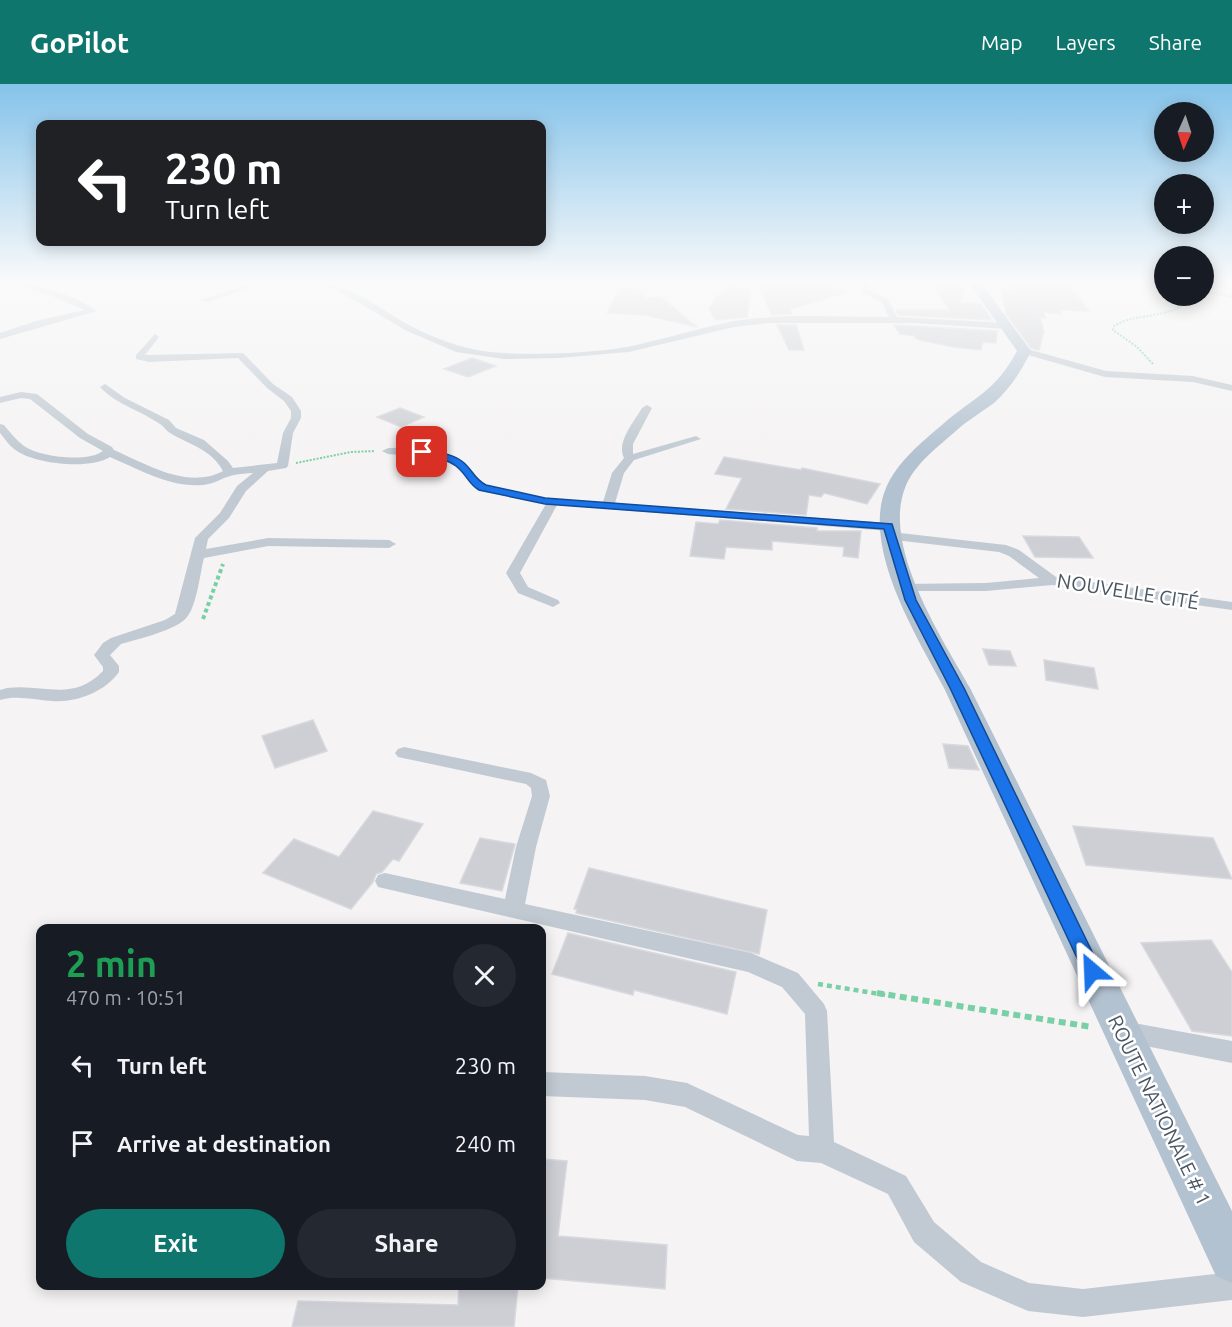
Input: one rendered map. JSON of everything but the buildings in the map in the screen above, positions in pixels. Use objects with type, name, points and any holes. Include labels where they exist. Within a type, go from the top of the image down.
[{"type":"main road","points":[[1017,341],[1024,351]]},
{"type":"main road","name":"ROUTE NATIONALE # 1","points":[[1024,351],[1015,370],[992,396],[958,419],[921,453],[895,489],[890,531],[910,600],[957,688],[1232,1260]]},
{"type":"street","points":[[0,400],[21,395],[33,396],[84,436],[108,449],[109,452],[173,480],[197,481],[219,478],[229,472],[282,466],[288,434],[296,418],[296,411],[288,399],[270,386],[240,355],[149,359],[139,357],[152,341]]},
{"type":"street","points":[[438,341],[459,350],[504,356],[559,355],[629,349],[663,341]]},
{"type":"street","points":[[1024,351],[1105,374],[1193,380],[1232,388]]},
{"type":"street","points":[[105,387],[121,400],[165,422],[172,430],[200,442],[224,463],[229,472]]},
{"type":"street","points":[[630,458],[626,451],[627,444],[647,408]]},
{"type":"street","points":[[0,427],[22,450],[40,456],[90,461],[165,476]]},
{"type":"street","points":[[609,506],[618,472],[630,458],[696,439]]},
{"type":"street","name":"NOUVELLE CITÉ","points":[[388,451],[422,452],[447,457],[460,464],[473,483],[483,488],[553,502],[890,531],[1001,548],[1014,553],[1052,581],[1232,606]]},
{"type":"street","points":[[90,461],[104,457],[109,452]]},
{"type":"street","points":[[0,695],[25,691],[63,696],[76,693],[104,680],[112,669],[102,655],[108,646],[127,636],[170,623],[181,615],[202,538],[225,515],[241,489],[266,468]]},
{"type":"street","points":[[553,502],[513,573],[515,582],[525,593],[553,603]]},
{"type":"street","points":[[196,555],[284,541],[389,544]]},
{"type":"street","points":[[906,586],[986,587],[1052,581]]},
{"type":"street","points":[[404,753],[531,779],[540,785],[541,796],[526,847],[513,910]]},
{"type":"street","points":[[385,881],[752,963],[790,980],[816,1011],[822,1150]]},
{"type":"street","points":[[1122,1032],[1232,1052]]},
{"type":"street","points":[[546,1084],[645,1088],[687,1095],[797,1148],[822,1150],[897,1185],[924,1232],[971,1272],[1028,1297],[1083,1302],[1232,1286]]},
{"type":"path","points":[[1129,341],[1168,379]]},
{"type":"path","points":[[282,466],[351,452],[388,451]]},
{"type":"path","points":[[790,980],[1122,1032]]},
{"type":"route","points":[[422,452],[447,457],[460,464],[473,483],[483,488],[545,501],[888,527],[910,600],[957,688],[1092,971]]}]
